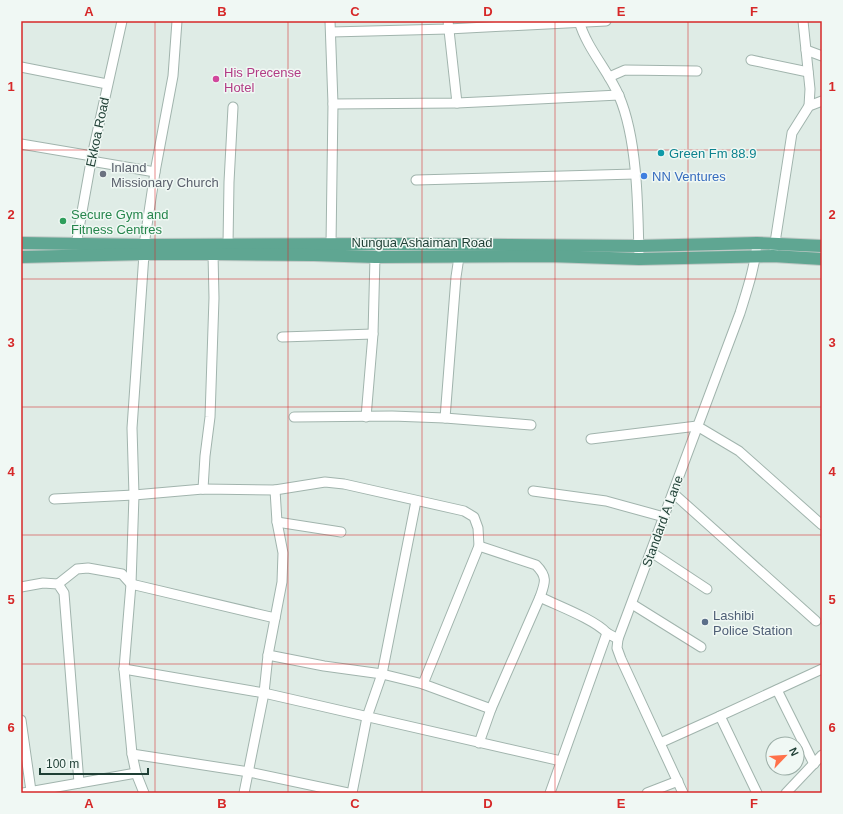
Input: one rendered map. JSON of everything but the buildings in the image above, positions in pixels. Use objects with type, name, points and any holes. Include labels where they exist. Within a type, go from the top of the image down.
[{"type":"main road","name":"Nungua Ashaiman Road","points":[[21,257],[228,244],[639,246],[757,243],[822,246]]},
{"type":"main road","name":"Nungua Ashaiman Road","points":[[21,244],[76,245],[213,254],[375,257],[550,256],[639,259],[773,256],[822,259]]},
{"type":"street","name":"Ekkoa Road","points":[[76,245],[107,84],[122,21]]},
{"type":"street","points":[[144,793],[136,773],[132,754],[124,669],[131,584],[134,495],[132,428],[144,250],[155,172],[173,76],[177,21]]},
{"type":"street","points":[[330,21],[333,104],[331,244]]},
{"type":"street","points":[[331,32],[448,25],[606,21]]},
{"type":"street","points":[[773,256],[792,132],[809,106],[810,89],[803,21]]},
{"type":"street","points":[[579,22],[586,41],[609,77],[619,96],[628,121],[635,174],[639,259]]},
{"type":"street","points":[[448,25],[457,103]]},
{"type":"street","points":[[806,50],[822,56]]},
{"type":"street","points":[[751,60],[808,72]]},
{"type":"street","points":[[21,67],[107,84]]},
{"type":"street","points":[[609,77],[625,70],[697,71]]},
{"type":"street","points":[[333,104],[457,103],[619,96]]},
{"type":"street","points":[[809,106],[822,101]]},
{"type":"street","points":[[228,244],[229,182],[233,106]]},
{"type":"street","points":[[21,144],[155,172]]},
{"type":"street","points":[[416,180],[635,174]]},
{"type":"street","name":"Standard A Lane","points":[[683,793],[621,659],[617,648],[618,639],[740,313],[756,256],[757,243]]},
{"type":"street","points":[[203,489],[210,416],[214,298],[213,254]]},
{"type":"street","points":[[366,417],[373,334],[375,257]]},
{"type":"street","points":[[445,418],[456,276],[459,257]]},
{"type":"street","points":[[282,337],[373,334]]},
{"type":"street","points":[[294,416],[392,416],[445,418],[532,425]]},
{"type":"street","points":[[591,439],[697,426],[739,451],[822,525]]},
{"type":"street","points":[[54,499],[134,495],[203,489],[275,490],[325,482],[344,484],[464,511],[474,517],[478,528],[479,546],[424,684]]},
{"type":"street","points":[[244,793],[264,693],[268,655],[282,582],[283,553],[277,522],[275,490]]},
{"type":"street","points":[[533,490],[606,501],[664,517]]},
{"type":"street","points":[[673,493],[816,620]]},
{"type":"street","points":[[352,793],[367,717],[382,674],[416,501]]},
{"type":"street","points":[[277,522],[341,532]]},
{"type":"street","points":[[479,546],[536,565],[543,571],[545,581],[540,597],[491,709],[479,743]]},
{"type":"street","points":[[651,552],[707,589]]},
{"type":"street","points":[[21,585],[43,582],[58,584],[77,569],[88,568],[122,574],[131,584],[275,618]]},
{"type":"street","points":[[58,584],[64,593],[79,783]]},
{"type":"street","points":[[540,597],[592,622],[618,639]]},
{"type":"street","points":[[632,604],[701,647]]},
{"type":"street","points":[[550,793],[608,633]]},
{"type":"street","points":[[268,655],[324,666],[382,674],[424,684],[491,709]]},
{"type":"street","points":[[124,669],[264,693],[561,761]]},
{"type":"street","points":[[660,743],[822,669]]},
{"type":"street","points":[[777,690],[814,764]]},
{"type":"street","points":[[720,716],[757,793]]},
{"type":"street","points":[[21,720],[27,792],[51,790],[79,783],[136,773]]},
{"type":"street","points":[[132,754],[249,772],[348,793]]},
{"type":"street","points":[[786,793],[822,755]]},
{"type":"street","points":[[647,793],[678,781]]},
{"type":"place","name":"His Precense Hotel","points":[[216,79]]},
{"type":"place","name":"Green Fm 88.9","points":[[661,153]]},
{"type":"place","name":"Inland Missionary Church","points":[[103,174]]},
{"type":"place","name":"NN Ventures","points":[[644,176]]},
{"type":"place","name":"Secure Gym and Fitness Centres","points":[[63,221]]},
{"type":"place","name":"Lashibi Police Station","points":[[705,622]]}]
